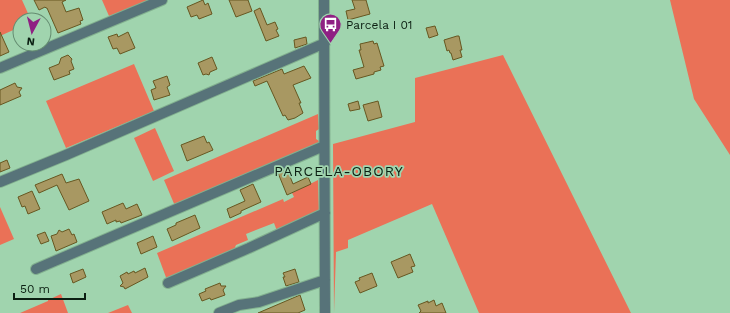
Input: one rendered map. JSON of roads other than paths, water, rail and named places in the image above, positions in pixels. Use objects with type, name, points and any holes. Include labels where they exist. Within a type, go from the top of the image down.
[{"type":"street","points":[[0,68],[162,0]]},
{"type":"street","points":[[324,0],[325,313]]},
{"type":"street","points":[[0,182],[60,158],[325,43]]},
{"type":"street","points":[[36,269],[324,146]]},
{"type":"street","points":[[168,282],[249,248],[325,213]]},
{"type":"street","points":[[219,313],[239,305],[259,302],[325,280]]},
{"type":"place","name":"Parcela I 01","points":[[331,44]]},
{"type":"district","name":"PARCELA-OBORY","points":[[339,171]]}]
